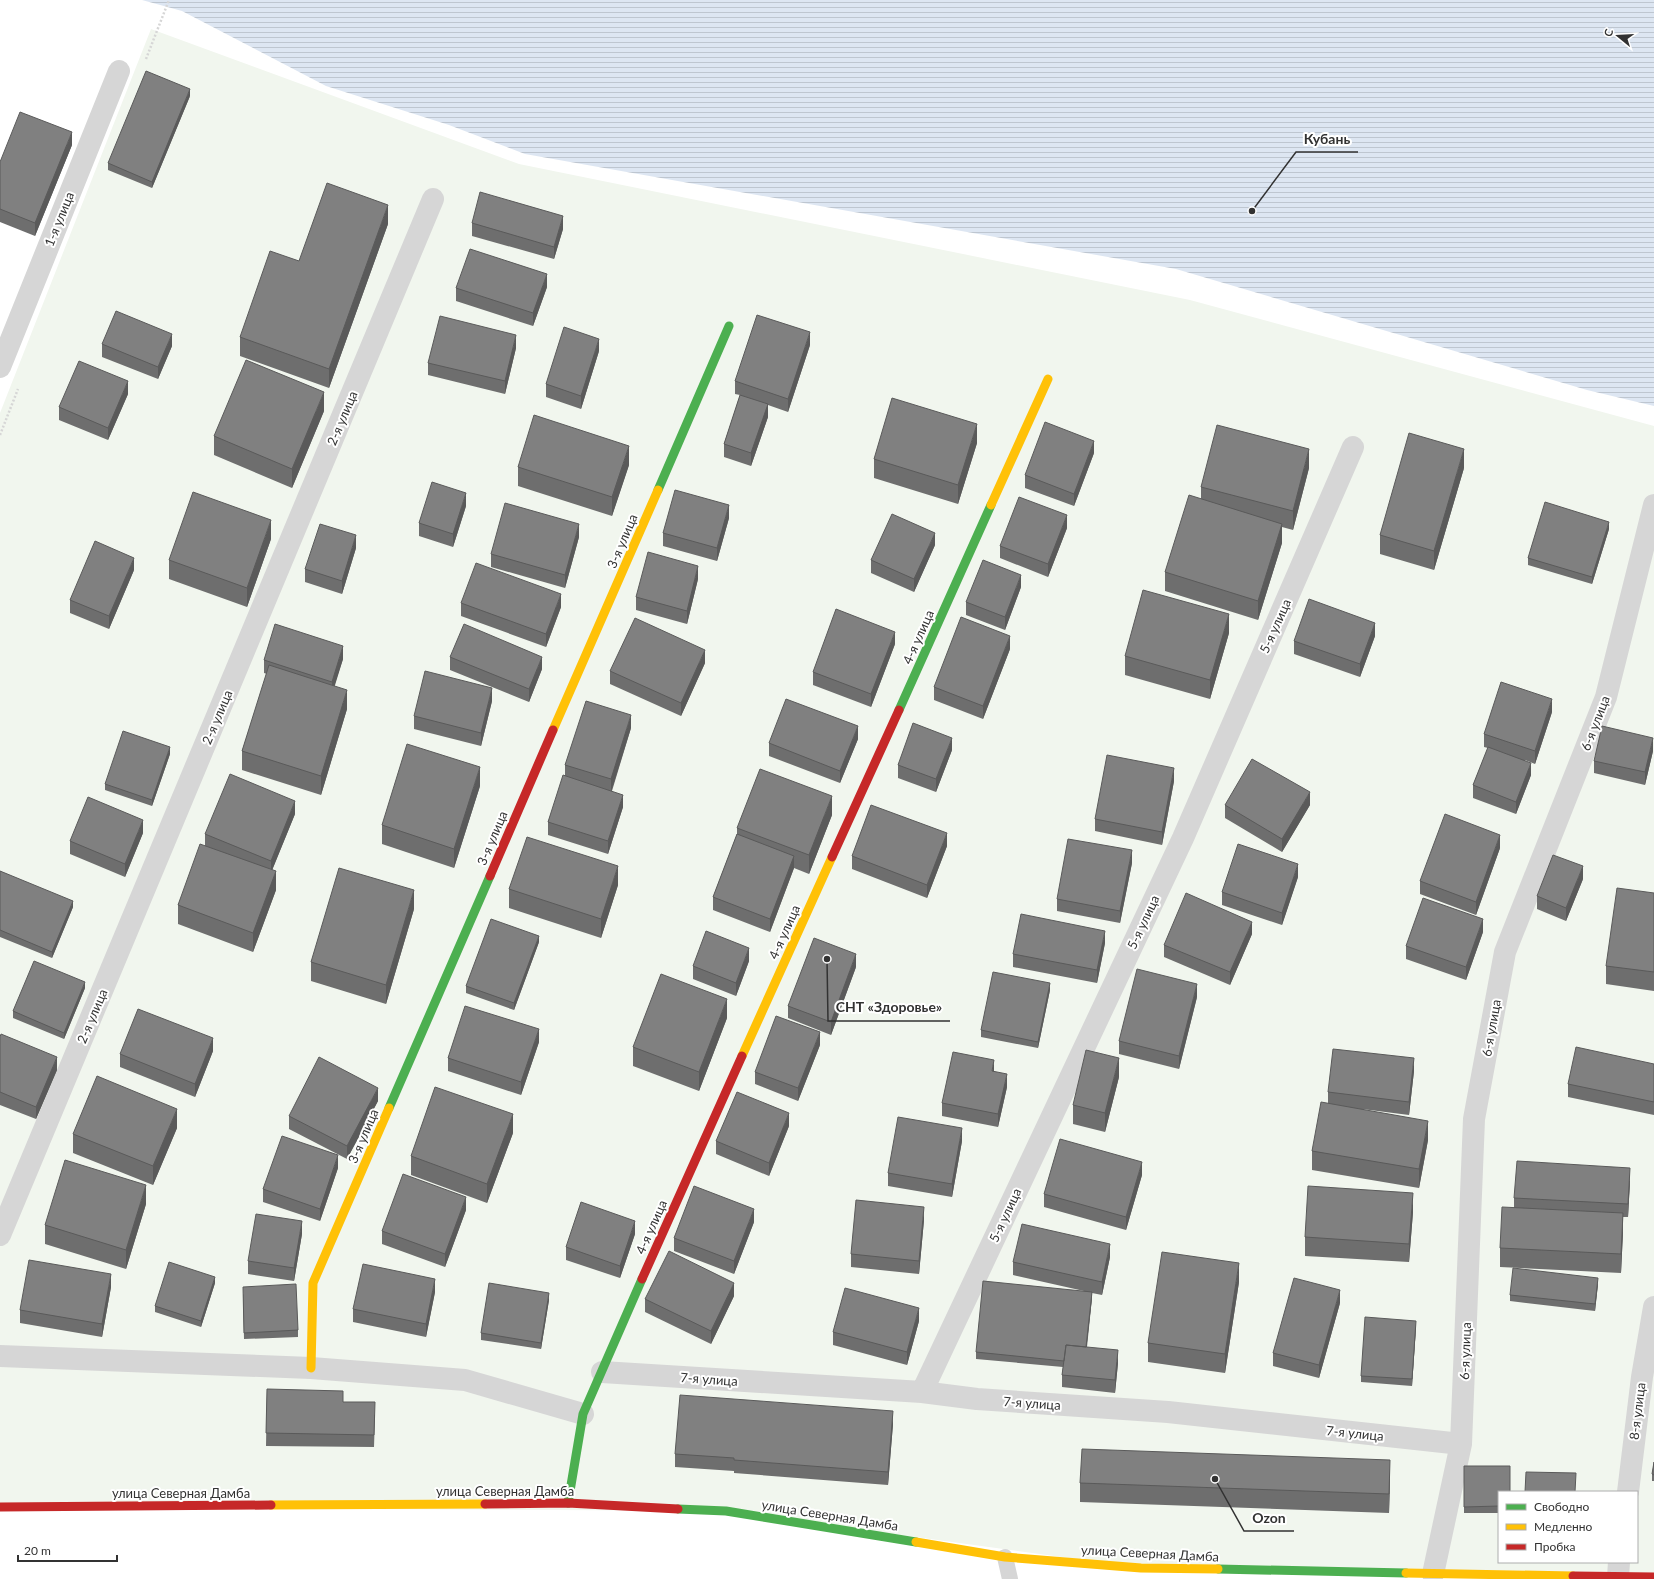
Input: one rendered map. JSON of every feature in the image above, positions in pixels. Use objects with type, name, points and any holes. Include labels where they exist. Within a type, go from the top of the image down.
[{"type":"street","name":"1-я улица","points":[[0,367],[119,71]]},
{"type":"street","name":"2-я улица","points":[[0,1235],[433,199]]},
{"type":"street","name":"3-я улица","points":[[311,1368],[313,1283],[729,326]]},
{"type":"street","name":"4-я улица","points":[[568,1503],[583,1414],[635,1294],[1048,379]]},
{"type":"street","name":"5-я улица","points":[[922,1392],[1183,838],[1353,447]]},
{"type":"street","name":"6-я улица","points":[[1443,1576],[1461,1444],[1474,1119],[1505,952],[1606,697],[1654,504]]},
{"type":"street","name":"8-я улица","points":[[1628,1491],[1642,1377],[1654,1307]]},
{"type":"street","points":[[0,1356],[311,1368],[465,1380],[583,1414]]},
{"type":"street","name":"7-я улица","points":[[602,1372],[922,1392],[977,1399],[1168,1412],[1461,1444]]},
{"type":"street","name":"улица Северная Дамба","points":[[0,1507],[568,1503],[726,1511],[1005,1557],[1140,1573],[1519,1577],[1619,1569],[1654,1577]]},
{"type":"lane","points":[[1005,1557],[1010,1579]]},
{"type":"shaded area","points":[[142,0],[1654,0],[1654,406],[1587,390],[1176,269],[525,154],[449,125],[326,86],[182,11]]},
{"type":"shaded area","points":[[151,29],[519,164],[1190,300],[1654,426],[1654,1577],[1141,1568],[726,1511],[0,1507],[0,413]]},
{"type":"building","points":[[146,71],[190,89],[152,182],[108,163]]},
{"type":"building","points":[[20,112],[72,132],[35,223],[0,209],[0,162]]},
{"type":"building","points":[[327,183],[388,205],[329,369],[240,337],[270,251],[299,261]]},
{"type":"building","points":[[480,192],[563,216],[554,247],[472,223]]},
{"type":"building","points":[[470,249],[547,274],[533,313],[456,288]]},
{"type":"building","points":[[116,311],[172,334],[158,367],[102,344]]},
{"type":"building","points":[[757,315],[810,332],[788,399],[735,381]]},
{"type":"building","points":[[440,316],[516,335],[505,381],[428,363]]},
{"type":"building","points":[[564,327],[599,339],[581,396],[546,384]]},
{"type":"building","points":[[246,360],[324,392],[292,469],[214,436]]},
{"type":"building","points":[[79,361],[128,381],[108,428],[59,407]]},
{"type":"building","points":[[740,395],[768,404],[751,453],[724,444]]},
{"type":"building","points":[[892,398],[977,424],[958,485],[874,459]]},
{"type":"building","points":[[534,415],[629,446],[612,497],[518,467]]},
{"type":"building","points":[[1045,422],[1094,441],[1074,494],[1025,475]]},
{"type":"building","points":[[1217,425],[1309,449],[1293,511],[1201,487]]},
{"type":"building","points":[[1409,433],[1464,449],[1434,551],[1380,535]]},
{"type":"building","points":[[432,482],[466,493],[453,534],[419,523]]},
{"type":"building","points":[[675,490],[729,505],[717,548],[663,533]]},
{"type":"building","points":[[193,492],[271,520],[247,588],[169,560]]},
{"type":"building","points":[[1189,495],[1282,524],[1258,601],[1165,572]]},
{"type":"building","points":[[1019,497],[1067,515],[1048,564],[1000,546]]},
{"type":"building","points":[[1545,502],[1609,522],[1592,577],[1528,558]]},
{"type":"building","points":[[505,503],[579,524],[565,575],[491,554]]},
{"type":"building","points":[[892,514],[935,533],[914,579],[871,560]]},
{"type":"building","points":[[320,524],[356,535],[342,581],[305,569]]},
{"type":"building","points":[[95,541],[134,558],[109,616],[70,600]]},
{"type":"building","points":[[648,552],[698,566],[687,611],[636,597]]},
{"type":"building","points":[[983,560],[1021,575],[1005,617],[966,602]]},
{"type":"building","points":[[476,563],[561,594],[546,634],[461,603]]},
{"type":"building","points":[[1143,590],[1229,614],[1210,680],[1125,656]]},
{"type":"building","points":[[1309,599],[1375,623],[1360,664],[1294,641]]},
{"type":"building","points":[[836,609],[895,632],[871,694],[813,672]]},
{"type":"building","points":[[961,617],[1010,636],[983,706],[934,687]]},
{"type":"building","points":[[635,618],[705,650],[681,703],[610,671]]},
{"type":"building","points":[[275,624],[343,646],[332,682],[264,660]]},
{"type":"building","points":[[464,624],[542,657],[529,689],[450,657]]},
{"type":"building","points":[[269,665],[347,690],[321,776],[242,751]]},
{"type":"building","points":[[425,671],[492,688],[481,733],[414,716]]},
{"type":"building","points":[[1501,682],[1552,699],[1535,751],[1484,734]]},
{"type":"building","points":[[786,699],[858,726],[840,771],[769,743]]},
{"type":"building","points":[[586,701],[631,715],[611,779],[565,765]]},
{"type":"building","points":[[913,723],[952,738],[936,779],[898,765]]},
{"type":"building","points":[[1602,726],[1653,738],[1645,772],[1594,761]]},
{"type":"building","points":[[123,731],[170,747],[152,800],[105,784]]},
{"type":"building","points":[[407,744],[480,767],[454,849],[382,825]]},
{"type":"building","points":[[1488,747],[1531,763],[1516,802],[1473,785]]},
{"type":"building","points":[[1107,755],[1174,768],[1162,832],[1095,819]]},
{"type":"building","points":[[1252,759],[1310,792],[1282,839],[1225,805]]},
{"type":"building","points":[[760,769],[832,796],[809,855],[737,828]]},
{"type":"building","points":[[230,774],[295,801],[271,861],[205,834]]},
{"type":"building","points":[[563,775],[623,795],[608,841],[548,822]]},
{"type":"building","points":[[88,797],[143,820],[125,864],[70,841]]},
{"type":"building","points":[[871,805],[947,833],[927,885],[852,856]]},
{"type":"building","points":[[1445,814],[1500,835],[1476,902],[1420,881]]},
{"type":"building","points":[[737,834],[794,856],[770,919],[713,897]]},
{"type":"building","points":[[527,837],[618,866],[601,919],[509,889]]},
{"type":"building","points":[[1068,839],[1132,850],[1120,911],[1057,899]]},
{"type":"building","points":[[200,844],[276,871],[253,933],[178,905]]},
{"type":"building","points":[[1238,844],[1298,864],[1282,913],[1222,892]]},
{"type":"building","points":[[1553,855],[1583,866],[1566,908],[1537,896]]},
{"type":"building","points":[[339,868],[414,890],[386,985],[311,962]]},
{"type":"building","points":[[0,871],[73,901],[52,952],[0,930]]},
{"type":"building","points":[[1617,888],[1654,893],[1654,972],[1606,966]]},
{"type":"building","points":[[1186,893],[1252,922],[1230,972],[1164,945]]},
{"type":"building","points":[[1423,898],[1483,919],[1466,967],[1406,946]]},
{"type":"building","points":[[1021,914],[1105,931],[1097,970],[1013,954]]},
{"type":"building","points":[[491,919],[539,936],[514,1003],[466,986]]},
{"type":"building","points":[[706,931],[749,948],[736,983],[693,966]]},
{"type":"building","points":[[814,938],[856,954],[831,1022],[788,1006]]},
{"type":"building","points":[[34,961],[85,982],[64,1033],[13,1011]]},
{"type":"building","points":[[1137,969],[1197,984],[1179,1056],[1119,1041]]},
{"type":"building","points":[[993,972],[1050,983],[1038,1042],[981,1030]]},
{"type":"building","points":[[661,974],[727,999],[699,1072],[633,1047]]},
{"type":"building","points":[[465,1006],[539,1029],[521,1082],[448,1058]]},
{"type":"building","points":[[138,1009],[213,1038],[195,1084],[120,1054]]},
{"type":"building","points":[[776,1016],[820,1032],[798,1088],[755,1072]]},
{"type":"building","points":[[1,1034],[57,1057],[36,1107],[0,1092]]},
{"type":"building","points":[[1576,1047],[1654,1064],[1654,1102],[1568,1084]]},
{"type":"building","points":[[1333,1049],[1414,1058],[1409,1102],[1328,1092]]},
{"type":"building","points":[[1086,1050],[1119,1058],[1105,1113],[1073,1105]]},
{"type":"building","points":[[953,1052],[994,1060],[992,1071],[1007,1074],[998,1114],[942,1103]]},
{"type":"building","points":[[319,1057],[378,1088],[347,1146],[289,1116]]},
{"type":"building","points":[[97,1076],[177,1109],[153,1166],[73,1134]]},
{"type":"building","points":[[435,1087],[513,1114],[487,1184],[411,1156]]},
{"type":"building","points":[[737,1092],[789,1113],[769,1163],[716,1141]]},
{"type":"building","points":[[1321,1102],[1428,1121],[1419,1169],[1312,1151]]},
{"type":"building","points":[[898,1117],[962,1128],[952,1184],[888,1173]]},
{"type":"building","points":[[282,1136],[338,1155],[320,1209],[263,1189]]},
{"type":"building","points":[[1060,1139],[1142,1162],[1126,1217],[1044,1194]]},
{"type":"building","points":[[65,1160],[146,1185],[126,1250],[45,1225]]},
{"type":"building","points":[[1517,1161],[1630,1168],[1628,1204],[1514,1198]]},
{"type":"building","points":[[403,1174],[466,1197],[445,1254],[382,1231]]},
{"type":"building","points":[[694,1186],[754,1209],[734,1261],[674,1238]]},
{"type":"building","points":[[1308,1186],[1413,1193],[1409,1244],[1305,1237]]},
{"type":"building","points":[[856,1200],[924,1207],[919,1261],[851,1254]]},
{"type":"building","points":[[581,1202],[635,1221],[620,1266],[566,1247]]},
{"type":"building","points":[[1502,1207],[1623,1213],[1621,1254],[1500,1248]]},
{"type":"building","points":[[256,1214],[302,1221],[294,1268],[248,1261]]},
{"type":"building","points":[[1022,1224],[1110,1244],[1102,1282],[1013,1262]]},
{"type":"building","points":[[669,1251],[734,1283],[711,1331],[645,1299]]},
{"type":"building","points":[[1162,1252],[1239,1263],[1225,1354],[1148,1343]]},
{"type":"building","points":[[29,1260],[111,1274],[102,1324],[20,1310]]},
{"type":"building","points":[[169,1262],[215,1277],[201,1321],[155,1306]]},
{"type":"building","points":[[363,1264],[435,1279],[426,1324],[353,1309]]},
{"type":"building","points":[[1513,1268],[1598,1278],[1595,1304],[1510,1295]]},
{"type":"building","points":[[1294,1278],[1340,1290],[1319,1365],[1273,1353]]},
{"type":"building","points":[[983,1281],[1092,1292],[1086,1347],[1066,1345],[1064,1361],[976,1352]]},
{"type":"building","points":[[489,1283],[549,1293],[541,1343],[481,1333]]},
{"type":"building","points":[[296,1284],[298,1330],[244,1333],[243,1287]]},
{"type":"building","points":[[845,1288],[919,1308],[907,1352],[833,1332]]},
{"type":"building","points":[[1365,1317],[1416,1321],[1412,1379],[1361,1376]]},
{"type":"building","points":[[1066,1345],[1118,1350],[1115,1380],[1062,1375]]},
{"type":"building","points":[[267,1389],[343,1391],[343,1402],[375,1402],[374,1435],[266,1433]]},
{"type":"building","points":[[680,1395],[893,1411],[888,1472],[675,1454]]},
{"type":"building","points":[[1082,1449],[1390,1460],[1389,1494],[1080,1483]]},
{"type":"building","points":[[1654,1462],[1654,1475],[1652,1474]]},
{"type":"building","points":[[1464,1466],[1510,1466],[1510,1491],[1498,1491],[1498,1506],[1464,1507]]},
{"type":"building","points":[[1526,1472],[1576,1473],[1575,1491],[1525,1491]]},
{"type":"traffic: fast","points":[[658,490],[729,326]]},
{"type":"traffic: fast","points":[[899,710],[991,505]]},
{"type":"traffic: fast","points":[[389,1108],[490,876]]},
{"type":"traffic: fast","points":[[568,1503],[583,1414],[642,1279]]},
{"type":"traffic: fast","points":[[678,1509],[726,1511],[916,1542]]},
{"type":"traffic: fast","points":[[1218,1569],[1406,1573]]},
{"type":"traffic: slow","points":[[991,505],[1048,379]]},
{"type":"traffic: slow","points":[[553,730],[658,490]]},
{"type":"traffic: slow","points":[[742,1056],[832,857]]},
{"type":"traffic: slow","points":[[311,1368],[313,1283],[389,1108]]},
{"type":"traffic: slow","points":[[271,1505],[485,1504]]},
{"type":"traffic: slow","points":[[916,1542],[1005,1557],[1141,1568],[1218,1569]]},
{"type":"traffic: slow","points":[[1406,1573],[1573,1576]]},
{"type":"traffic: jam","points":[[832,857],[899,710]]},
{"type":"traffic: jam","points":[[490,876],[553,730]]},
{"type":"traffic: jam","points":[[642,1279],[742,1056]]},
{"type":"traffic: jam","points":[[485,1504],[568,1503],[678,1509]]},
{"type":"traffic: jam","points":[[0,1507],[271,1505]]},
{"type":"traffic: jam","points":[[1573,1576],[1654,1577]]},
{"type":"place","name":"Кубань","points":[[1252,211]]},
{"type":"place","name":"СНТ «Здоровье»","points":[[827,959]]},
{"type":"place","name":"Ozon","points":[[1215,1479]]}]
